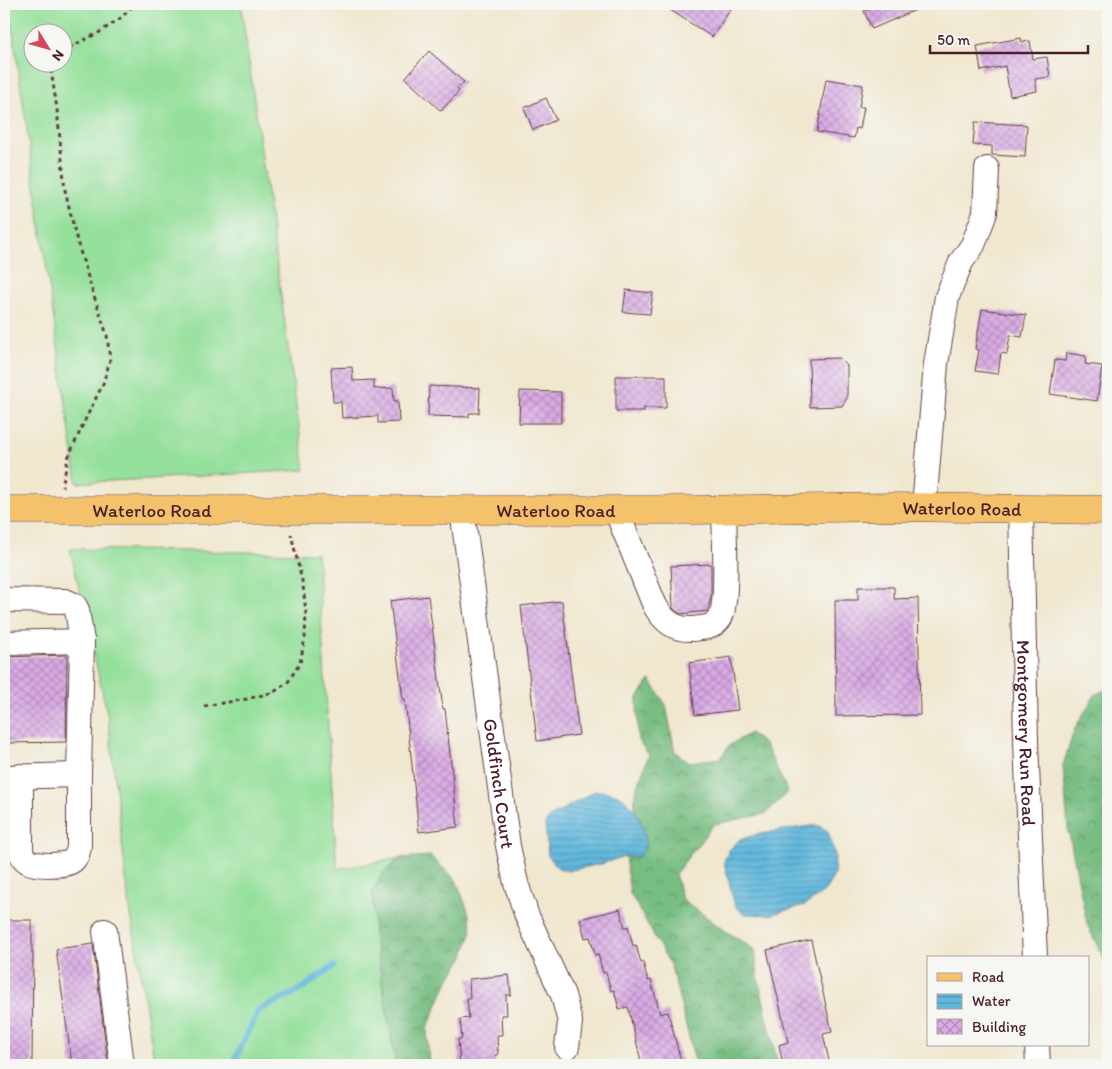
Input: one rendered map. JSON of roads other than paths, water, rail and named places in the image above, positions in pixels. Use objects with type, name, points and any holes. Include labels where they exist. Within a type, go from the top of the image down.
[{"type":"main road","name":"Waterloo Road","points":[[4,510],[616,510],[924,507],[1108,510]]},
{"type":"street","points":[[924,507],[936,364],[946,297],[961,262],[973,245],[985,213],[987,169]]},
{"type":"street","points":[[616,510],[661,617],[683,629],[708,627],[720,618],[725,590],[724,509]]},
{"type":"street","name":"Montgomery Run Road","points":[[1021,509],[1026,741],[1035,956]]},
{"type":"street","name":"Goldfinch Court","points":[[462,510],[508,846],[516,882],[527,916],[562,995],[570,1022],[567,1048]]},
{"type":"street","points":[[4,600],[65,601],[72,604],[77,610],[82,641],[80,775],[78,851],[71,862],[63,864],[35,864],[28,862],[22,856],[13,776],[80,775]]},
{"type":"street","points":[[4,643],[82,641]]},
{"type":"street","points":[[106,931],[122,1065]]},
{"type":"street","points":[[1037,1046],[1038,1065]]},
{"type":"water","points":[[595,791],[617,795],[634,809],[644,830],[645,845],[643,852],[638,857],[625,856],[601,864],[567,871],[558,868],[548,856],[545,824],[550,817]]},
{"type":"water","points":[[817,825],[828,831],[835,855],[834,876],[824,892],[805,905],[769,915],[745,914],[735,906],[724,862],[729,850],[739,840],[758,834]]},
{"type":"waterway","points":[[232,1065],[259,1010],[300,990],[334,966]]}]
